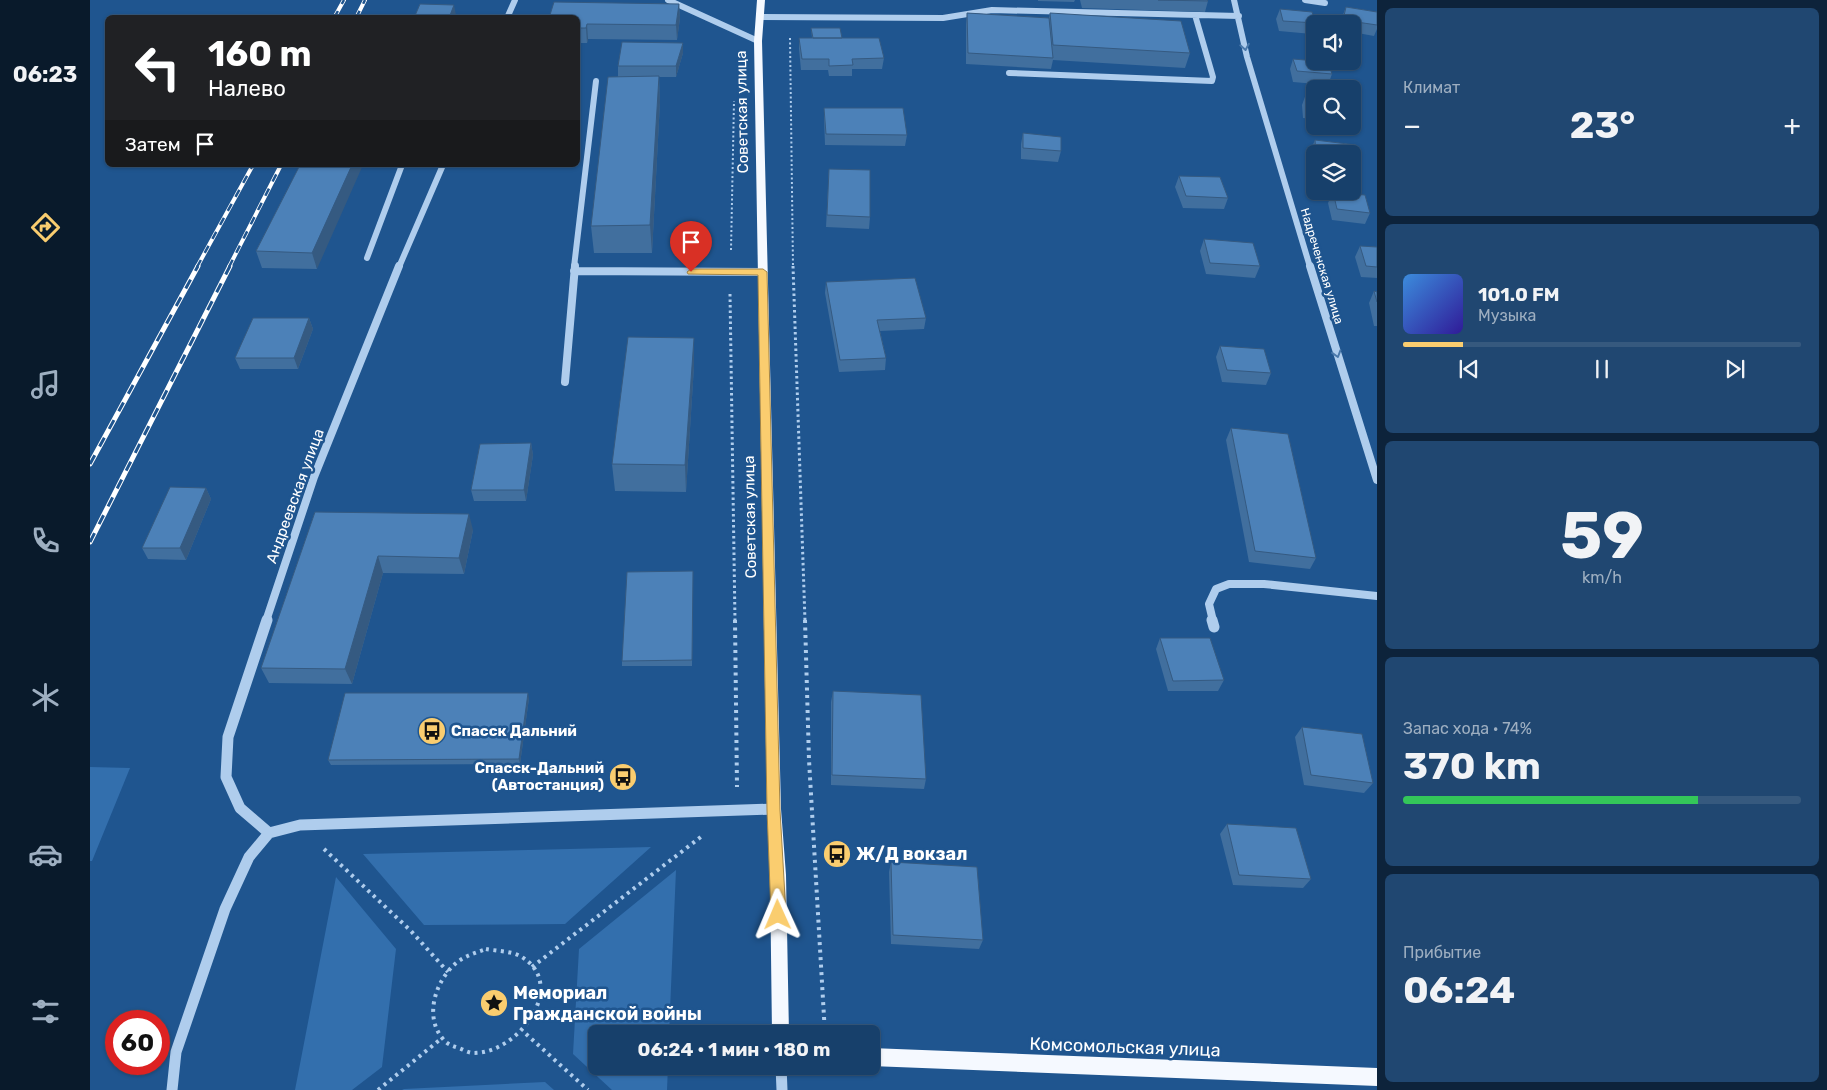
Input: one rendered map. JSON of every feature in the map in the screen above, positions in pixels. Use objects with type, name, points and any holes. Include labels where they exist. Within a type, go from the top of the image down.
[{"type":"main road","name":"Советская улица","points":[[761,0],[758,40],[774,810],[778,875],[781,1025]]},
{"type":"main road","name":"Комсомольская улица","points":[[880,1056],[1377,1078]]},
{"type":"street","points":[[508,15],[515,0]]},
{"type":"street","points":[[668,0],[758,40]]},
{"type":"street","name":"Надреченская улица","points":[[1234,0],[1247,56],[1273,148],[1377,480]]},
{"type":"street","points":[[1305,0],[1325,3]]},
{"type":"street","points":[[760,16],[943,18],[992,10],[1239,16]]},
{"type":"street","points":[[1010,73],[1212,82],[1213,77],[1195,15]]},
{"type":"street","points":[[565,382],[574,271],[596,81]]},
{"type":"street","points":[[367,258],[401,167]]},
{"type":"street","name":"Андреевская улица","points":[[269,833],[240,808],[226,777],[228,737],[314,477],[410,240],[443,167]]},
{"type":"street","points":[[574,271],[763,272]]},
{"type":"street","points":[[1214,627],[1210,604],[1216,588],[1229,584],[1264,584],[1377,596]]},
{"type":"street","points":[[172,1090],[176,1052],[225,909],[248,857],[269,833],[300,825],[774,810]]},
{"type":"street","points":[[781,1075],[782,1090]]},
{"type":"path","points":[[790,17],[793,289],[800,445],[809,760],[824,1025]]},
{"type":"path","points":[[532,967],[737,810],[730,272],[734,97]]},
{"type":"path","points":[[300,825],[411,931],[448,972]]},
{"type":"path","points":[[512,1046],[495,1054],[478,1056],[460,1052],[442,1038],[437,1030],[433,1014],[434,997],[441,981],[448,972],[469,954],[486,949],[504,950],[520,955],[532,967],[540,982],[541,1000],[536,1018],[526,1034],[519,1040]]},
{"type":"path","points":[[526,1034],[588,1090]]},
{"type":"path","points":[[378,1090],[442,1038]]},
{"type":"shaded area","points":[[90,767],[130,768],[92,861],[90,861]]},
{"type":"shaded area","points":[[651,847],[565,924],[424,925],[363,854]]},
{"type":"shaded area","points":[[676,870],[669,1025],[588,1025],[588,1068],[573,1054],[579,949]]},
{"type":"shaded area","points":[[336,877],[396,949],[382,1067],[352,1090],[295,1090]]},
{"type":"shaded area","points":[[596,1075],[668,1075],[667,1090],[612,1090]]},
{"type":"shaded area","points":[[545,1082],[554,1090],[402,1090],[404,1089]]},
{"type":"building","points":[[1158,0],[1207,0],[1208,1]]},
{"type":"building","points":[[554,2],[679,4],[676,25],[587,24],[586,28],[580,28],[580,15],[550,15]]},
{"type":"building","points":[[420,4],[454,5],[450,15],[415,15]]},
{"type":"building","points":[[1346,7],[1377,12],[1377,25],[1361,23],[1361,15],[1344,15]]},
{"type":"building","points":[[1280,9],[1312,12],[1313,15],[1306,15],[1306,22],[1283,21]]},
{"type":"building","points":[[967,13],[1049,18],[1053,58],[968,53]]},
{"type":"building","points":[[1050,13],[1181,21],[1190,53],[1053,45]]},
{"type":"building","points":[[811,28],[840,28],[842,38],[813,38]]},
{"type":"building","points":[[799,38],[879,38],[884,58],[852,59],[853,65],[829,66],[829,59],[802,59]]},
{"type":"building","points":[[622,42],[683,43],[676,66],[618,66]]},
{"type":"building","points":[[1293,59],[1306,60],[1306,70],[1331,70],[1332,74],[1297,71]]},
{"type":"building","points":[[659,76],[650,225],[591,226],[608,77]]},
{"type":"building","points":[[824,108],[903,108],[907,135],[826,134]]},
{"type":"building","points":[[1023,133],[1061,137],[1061,151],[1023,148]]},
{"type":"building","points":[[1315,140],[1356,145],[1315,145]]},
{"type":"building","points":[[299,167],[351,167],[312,253],[256,251]]},
{"type":"building","points":[[829,169],[870,170],[870,217],[827,215]]},
{"type":"building","points":[[1179,176],[1220,177],[1228,198],[1186,196]]},
{"type":"building","points":[[1361,195],[1365,195],[1370,213],[1337,209],[1335,200],[1361,200]]},
{"type":"building","points":[[1204,239],[1253,243],[1260,266],[1210,263]]},
{"type":"building","points":[[1360,246],[1377,247],[1377,267],[1366,266]]},
{"type":"building","points":[[915,278],[926,318],[877,320],[886,358],[840,360],[826,282]]},
{"type":"building","points":[[253,318],[309,318],[294,358],[235,358]]},
{"type":"building","points":[[628,337],[694,338],[685,465],[612,464]]},
{"type":"building","points":[[1220,346],[1264,349],[1271,373],[1227,370]]},
{"type":"building","points":[[1231,428],[1288,434],[1316,558],[1255,551]]},
{"type":"building","points":[[531,443],[524,490],[471,490],[480,444]]},
{"type":"building","points":[[170,487],[206,488],[180,548],[142,548]]},
{"type":"building","points":[[315,512],[469,514],[459,558],[378,556],[345,669],[261,668]]},
{"type":"building","points":[[693,571],[692,660],[622,661],[627,572]]},
{"type":"building","points":[[1160,638],[1210,638],[1224,680],[1173,681]]},
{"type":"building","points":[[833,691],[921,695],[926,779],[832,775]]},
{"type":"building","name":"Спасск Дальний","points":[[345,693],[528,693],[519,759],[328,760]]},
{"type":"building","points":[[1302,727],[1362,734],[1373,783],[1311,775]]},
{"type":"building","points":[[1227,824],[1296,828],[1311,879],[1239,875]]},
{"type":"building","points":[[891,862],[977,867],[983,940],[893,935]]},
{"type":"railway","points":[[336,15],[344,0]]},
{"type":"railway","points":[[358,15],[365,0]]},
{"type":"railway","points":[[197,267],[252,167]]},
{"type":"railway","points":[[229,267],[280,167]]},
{"type":"railway","points":[[90,464],[198,266]]},
{"type":"railway","points":[[90,542],[230,266]]},
{"type":"place","name":"Спасск Дальний","points":[[432,731]]},
{"type":"place","name":"Спасск-Дальний (Автостанция)","points":[[623,777]]},
{"type":"place","name":"Ж/Д вокзал","points":[[837,854]]},
{"type":"place","name":"Мемориал Гражданской войны","points":[[494,1003]]},
{"type":"route","points":[[691,272],[763,272],[774,810],[778,875],[778,915]]}]
